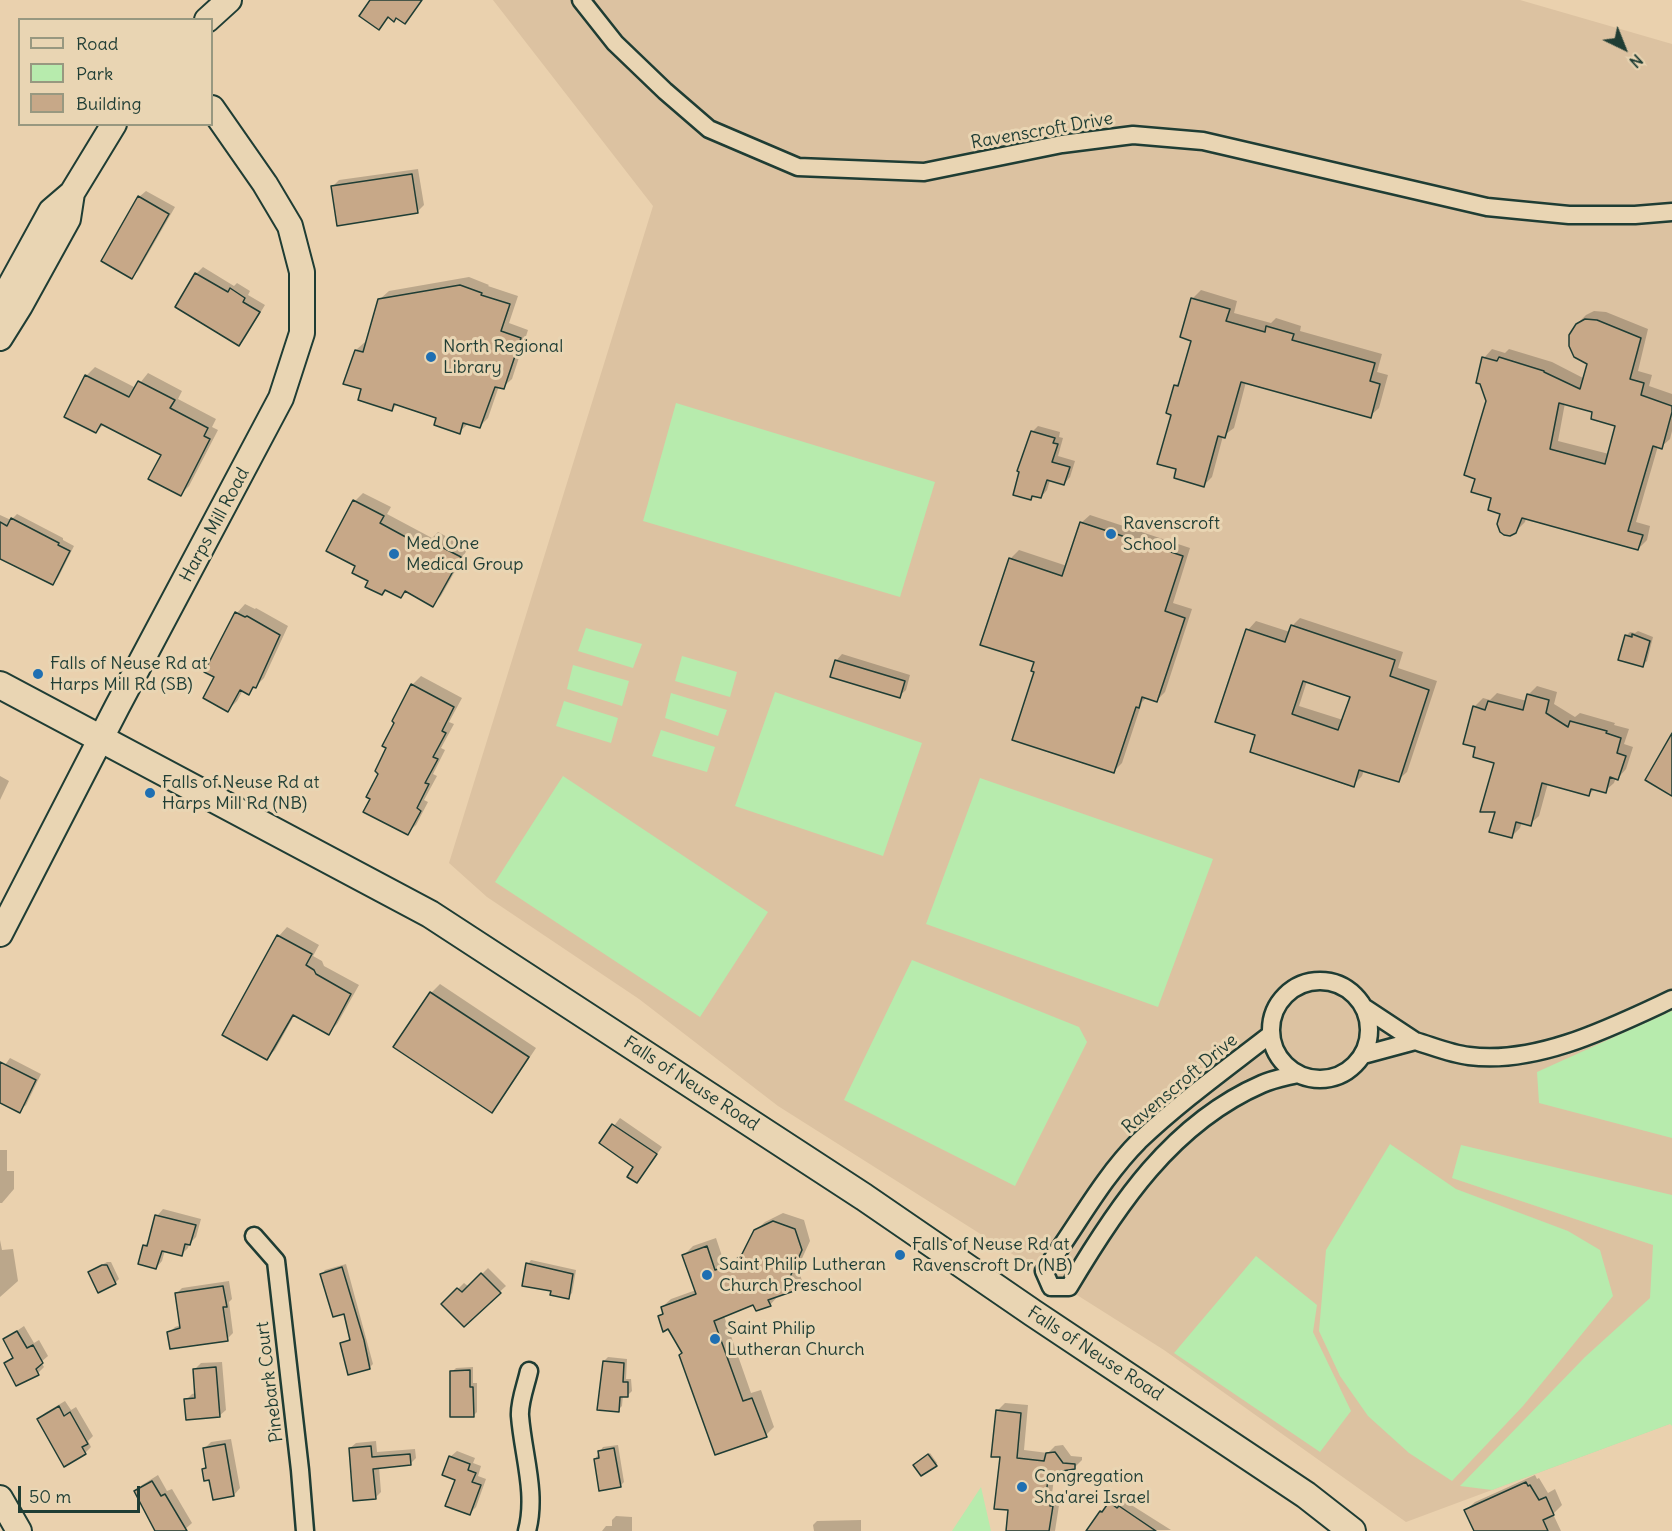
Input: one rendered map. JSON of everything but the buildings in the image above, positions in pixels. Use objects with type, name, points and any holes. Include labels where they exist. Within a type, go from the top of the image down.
[{"type":"main road","name":"Falls of Neuse Road","points":[[0,685],[430,914],[864,1197],[1297,1489],[1352,1531]]},
{"type":"street","points":[[209,18],[230,0]]},
{"type":"street","name":"Ravenscroft Drive","points":[[582,0],[615,43],[709,129],[798,167],[924,172],[1062,144],[1133,135],[1203,141],[1487,207],[1569,215],[1635,215],[1672,212]]},
{"type":"street","name":"Harps Mill Road","points":[[0,934],[281,398],[302,333],[302,272],[290,226],[265,184],[213,109]]},
{"type":"street","points":[[0,304],[51,211],[72,193],[113,126]]},
{"type":"street","points":[[0,338],[68,219],[72,193]]},
{"type":"street","points":[[1365,1008],[1369,1023],[1369,1040],[1363,1055],[1353,1067],[1341,1075],[1326,1079],[1311,1079],[1297,1074],[1284,1064],[1275,1050],[1271,1034],[1272,1018],[1279,1002],[1291,991],[1306,983],[1323,981],[1339,984],[1353,993],[1365,1008],[1415,1041],[1468,1056],[1514,1056],[1544,1050],[1622,1022],[1672,999]]},
{"type":"street","name":"Ravenscroft Drive","points":[[1051,1287],[1044,1271],[1108,1178],[1139,1142],[1200,1089],[1271,1034]]},
{"type":"street","points":[[1363,1055],[1415,1041]]},
{"type":"street","points":[[1033,1313],[1051,1287],[1069,1287],[1105,1228],[1137,1185],[1170,1147],[1215,1110],[1263,1083],[1297,1074]]},
{"type":"street","points":[[1200,1089],[1215,1110]]},
{"type":"street","name":"Pinebark Court","points":[[254,1236],[276,1262],[305,1531]]},
{"type":"street","points":[[527,1531],[531,1515],[530,1493],[519,1413],[529,1371]]},
{"type":"street","points":[[0,1498],[19,1531]]},
{"type":"shaded area","name":"Ravenscroft School","points":[[493,0],[1520,0],[1672,44],[1672,1423],[1406,1522],[1164,1350],[778,1106],[639,999],[487,897],[449,863],[653,206]]},
{"type":"green space","points":[[676,403],[935,482],[900,597],[643,521]]},
{"type":"green space","points":[[586,628],[642,644],[633,668],[578,651]]},
{"type":"green space","points":[[682,656],[737,672],[730,697],[675,681]]},
{"type":"green space","points":[[573,665],[629,681],[622,706],[567,689]]},
{"type":"green space","points":[[775,692],[922,743],[883,856],[735,806]]},
{"type":"green space","points":[[671,693],[727,710],[718,736],[665,718]]},
{"type":"green space","points":[[564,701],[618,718],[611,743],[556,726]]},
{"type":"green space","points":[[661,730],[715,747],[707,772],[652,756]]},
{"type":"green space","points":[[563,776],[768,912],[700,1017],[495,882]]},
{"type":"green space","points":[[980,778],[1213,859],[1158,1007],[926,924]]},
{"type":"green space","points":[[912,960],[1079,1027],[1087,1042],[1015,1186],[844,1100]]},
{"type":"green space","points":[[1672,1011],[1672,1138],[1539,1103],[1537,1072]]},
{"type":"green space","points":[[1390,1144],[1456,1189],[1568,1231],[1600,1250],[1613,1296],[1523,1406],[1452,1481],[1409,1453],[1368,1416],[1340,1376],[1319,1331],[1326,1250]]},
{"type":"green space","points":[[1461,1145],[1672,1195],[1672,1426],[1670,1424],[1492,1490],[1460,1486],[1585,1357],[1650,1298],[1653,1245],[1452,1178]]},
{"type":"green space","points":[[1256,1256],[1317,1305],[1313,1332],[1351,1411],[1320,1452],[1174,1353]]},
{"type":"green space","points":[[981,1487],[991,1531],[952,1531]]},
{"type":"place","name":"North Regional Library","points":[[431,357]]},
{"type":"place","name":"Ravenscroft School","points":[[1111,534]]},
{"type":"place","name":"Med One Medical Group","points":[[394,554]]},
{"type":"place","name":"Falls of Neuse Rd at Harps Mill Rd (SB)","points":[[38,674]]},
{"type":"place","name":"Falls of Neuse Rd at Harps Mill Rd (NB)","points":[[150,793]]},
{"type":"place","name":"Falls of Neuse Rd at Ravenscroft Dr (NB)","points":[[900,1255]]},
{"type":"place","name":"Saint Philip Lutheran Church Preschool","points":[[707,1275]]},
{"type":"place","name":"Saint Philip Lutheran Church","points":[[715,1339]]},
{"type":"place","name":"Congregation Sha'arei Israel","points":[[1022,1487]]}]
